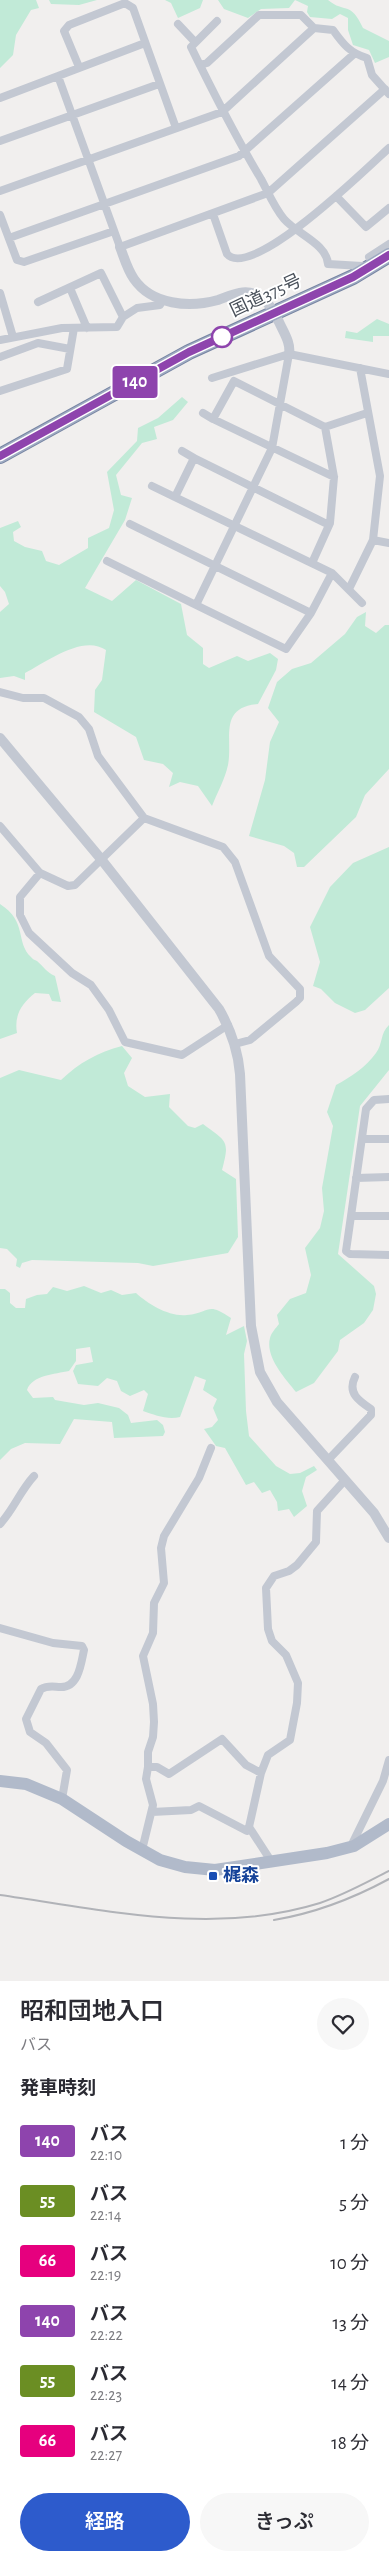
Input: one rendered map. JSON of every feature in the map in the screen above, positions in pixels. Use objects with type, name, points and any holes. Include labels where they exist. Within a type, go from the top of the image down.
[{"type":"highway","name":"国道375号","points":[[0,456],[189,352],[370,268],[389,255]]},
{"type":"main road","points":[[0,1781],[26,1784],[62,1799],[160,1860],[185,1867],[215,1870],[327,1853],[354,1846],[389,1824]]},
{"type":"street","points":[[79,67],[64,31],[69,25],[125,3],[133,8],[176,128]]},
{"type":"street","points":[[120,247],[268,194],[387,91],[372,75],[367,58],[354,54],[333,30],[314,28],[301,15],[259,15],[206,63],[200,65]]},
{"type":"street","points":[[217,21],[191,47],[222,112],[284,219],[308,240],[316,243],[328,256],[328,264],[370,268],[369,257],[389,244]]},
{"type":"street","points":[[178,24],[195,42]]},
{"type":"street","points":[[0,191],[222,112],[314,28]]},
{"type":"street","points":[[0,98],[145,43]]},
{"type":"street","points":[[9,238],[245,153],[354,54]]},
{"type":"street","points":[[58,76],[133,278],[147,292],[162,301],[207,303],[245,292],[261,297],[268,303],[291,347],[272,448],[196,605]]},
{"type":"street","points":[[0,141],[159,84]]},
{"type":"street","points":[[213,214],[227,254],[231,258],[237,260],[270,248],[296,230],[389,148]]},
{"type":"street","points":[[336,196],[366,227],[389,208]]},
{"type":"street","points":[[0,214],[17,260],[24,262],[114,231]]},
{"type":"street","points":[[38,302],[101,273],[123,317]]},
{"type":"street","points":[[70,288],[87,328]]},
{"type":"street","points":[[0,293],[13,337]]},
{"type":"street","points":[[0,340],[74,328],[117,327],[123,317],[137,308],[160,305],[162,301]]},
{"type":"street","points":[[0,391],[67,369],[74,328]]},
{"type":"street","points":[[0,357],[38,343],[70,349]]},
{"type":"street","points":[[212,378],[290,354],[389,374]]},
{"type":"street","points":[[349,589],[373,540],[380,476],[360,368]]},
{"type":"street","points":[[214,418],[234,381],[325,428],[367,413]]},
{"type":"street","points":[[203,413],[334,477]]},
{"type":"street","points":[[312,563],[330,523],[334,477],[325,428]]},
{"type":"street","points":[[182,451],[325,523],[330,523]]},
{"type":"street","points":[[175,497],[194,458]]},
{"type":"street","points":[[152,486],[332,573],[362,603]]},
{"type":"street","points":[[130,524],[311,613]]},
{"type":"street","points":[[373,540],[389,543]]},
{"type":"street","points":[[107,561],[286,649],[311,613],[332,573]]},
{"type":"street","points":[[0,692],[23,698],[44,698],[84,720],[98,756],[144,818],[223,847],[235,862],[264,947],[276,966],[300,988],[300,998],[296,1002],[250,1040],[235,1044]]},
{"type":"street","points":[[0,738],[102,859],[219,1009],[228,1025],[235,1044],[240,1074],[252,1326],[256,1356],[267,1388],[277,1402],[374,1513],[389,1538]]},
{"type":"street","points":[[0,826],[40,873],[71,886],[144,818]]},
{"type":"street","points":[[40,873],[20,897],[20,915],[28,933],[72,973],[91,984],[109,1010],[125,1042],[182,1055],[228,1025]]},
{"type":"street","points":[[389,1099],[374,1100],[366,1109],[346,1251],[350,1254],[389,1255]]},
{"type":"street","points":[[362,1139],[389,1139]]},
{"type":"street","points":[[356,1178],[389,1177]]},
{"type":"street","points":[[351,1216],[389,1216]]},
{"type":"street","points":[[328,1460],[371,1415],[371,1409],[356,1398],[352,1391],[352,1383],[355,1377]]},
{"type":"street","points":[[142,1850],[153,1805],[146,1779],[148,1752],[153,1737],[153,1713],[143,1656],[153,1633],[154,1603],[164,1583],[161,1548],[164,1536],[199,1478],[211,1448]]},
{"type":"street","points":[[0,1524],[9,1514],[23,1488],[34,1476]]},
{"type":"street","points":[[271,1861],[250,1830],[261,1773],[268,1756],[290,1740],[294,1730],[298,1683],[286,1655],[272,1640],[268,1629],[266,1588],[274,1576],[289,1571],[311,1548],[318,1535],[317,1511],[345,1480]]},
{"type":"street","points":[[0,1628],[53,1643],[82,1646],[84,1650],[73,1683],[67,1686],[41,1689],[26,1719],[30,1732],[46,1743],[67,1770],[62,1799]]},
{"type":"street","points":[[148,1767],[157,1767],[169,1774],[222,1739],[246,1766],[261,1773]]},
{"type":"street","points":[[354,1846],[353,1842],[383,1781],[389,1760]]},
{"type":"street","points":[[152,1812],[191,1810],[199,1806],[247,1831],[250,1830]]},
{"type":"green space","points":[[0,0],[36,0],[39,8],[31,10],[16,35],[13,55],[0,68]]},
{"type":"green space","points":[[49,0],[97,0],[79,5],[51,4]]},
{"type":"green space","points":[[165,0],[203,0],[200,8],[178,18],[171,3]]},
{"type":"green space","points":[[218,0],[295,0],[289,8],[261,9],[248,18],[224,9]]},
{"type":"green space","points":[[295,0],[328,0],[351,11],[363,28],[389,41],[389,57],[375,63],[369,50],[353,45],[348,30],[348,18],[340,14],[332,19],[310,17],[307,12],[308,6]]},
{"type":"green space","points":[[377,319],[389,324],[389,336],[373,336],[373,342],[345,338],[346,331],[357,333]]},
{"type":"green space","points":[[182,397],[188,402],[173,420],[154,427],[157,439],[142,443],[116,475],[121,495],[132,498],[125,520],[85,588],[112,601],[136,580],[181,604],[187,635],[203,648],[203,664],[209,668],[237,656],[248,661],[270,653],[278,659],[276,670],[258,704],[245,706],[237,711],[232,718],[229,735],[228,765],[212,806],[198,786],[180,782],[169,787],[173,773],[163,764],[144,760],[136,737],[94,712],[95,690],[102,680],[106,650],[97,646],[87,645],[76,647],[25,673],[25,680],[14,676],[0,678],[0,612],[9,604],[5,592],[0,586],[0,528],[18,521],[21,527],[13,532],[14,541],[25,547],[42,551],[46,561],[59,565],[88,548],[88,538],[109,528],[114,510],[107,472],[137,441],[138,428],[158,418]]},
{"type":"green space","points":[[366,612],[365,626],[376,633],[385,625],[389,625],[389,769],[365,795],[356,817],[304,867],[297,867],[294,853],[284,846],[249,836],[265,780],[270,742],[279,722],[268,708],[277,682],[292,669],[311,663],[345,634],[357,617]]},
{"type":"green space","points":[[389,847],[389,988],[365,1010],[355,1013],[335,1003],[321,989],[313,986],[320,962],[310,927],[330,887],[353,863]]},
{"type":"green space","points":[[0,904],[9,911],[18,925],[26,951],[49,973],[55,976],[61,1002],[52,1001],[49,994],[35,993],[22,1006],[17,1021],[17,1033],[0,1039]]},
{"type":"green space","points":[[389,1025],[389,1070],[360,1106],[338,1254],[374,1286],[376,1294],[373,1310],[364,1323],[340,1340],[338,1351],[314,1383],[296,1392],[277,1367],[269,1345],[272,1332],[279,1324],[277,1315],[290,1299],[306,1293],[311,1275],[305,1248],[320,1228],[324,1211],[322,1188],[333,1126],[327,1112],[336,1085],[368,1063],[378,1050],[384,1031]]},
{"type":"green space","points":[[122,1046],[132,1058],[124,1073],[128,1086],[145,1097],[170,1094],[169,1107],[188,1126],[195,1128],[203,1124],[224,1142],[226,1153],[222,1170],[236,1179],[238,1237],[228,1253],[153,1266],[138,1263],[32,1260],[22,1263],[20,1268],[16,1266],[17,1259],[7,1249],[0,1248],[0,1078],[19,1070],[61,1080],[89,1059],[105,1051]]},
{"type":"green space","points":[[84,1286],[101,1293],[111,1290],[122,1295],[136,1293],[153,1305],[173,1314],[187,1315],[209,1309],[217,1310],[231,1318],[226,1335],[244,1326],[247,1341],[244,1354],[249,1436],[276,1466],[290,1474],[300,1473],[314,1466],[317,1470],[306,1477],[302,1491],[307,1506],[294,1517],[289,1509],[278,1511],[277,1502],[270,1490],[262,1493],[254,1482],[246,1485],[225,1448],[216,1446],[204,1429],[212,1427],[218,1420],[213,1408],[217,1399],[203,1390],[206,1380],[195,1376],[180,1417],[170,1418],[157,1415],[143,1411],[148,1394],[144,1390],[130,1396],[121,1391],[117,1381],[107,1378],[98,1386],[78,1384],[73,1371],[76,1365],[93,1362],[90,1347],[76,1349],[76,1361],[69,1371],[45,1376],[34,1381],[27,1390],[33,1398],[53,1397],[55,1400],[84,1405],[98,1403],[119,1408],[128,1415],[131,1423],[157,1420],[163,1425],[165,1432],[163,1436],[114,1438],[112,1422],[74,1419],[60,1444],[25,1443],[11,1449],[0,1460],[0,1289],[5,1289],[10,1293],[10,1303],[16,1308],[25,1308],[26,1299],[47,1294],[53,1287],[67,1291]]},
{"type":"railway","points":[[0,1895],[160,1917],[240,1918],[280,1913],[320,1903],[389,1871]]},
{"type":"railway","points":[[274,1920],[333,1904],[389,1879]]},
{"type":"bus line","name":"140","points":[[0,456],[189,352],[353,277],[374,266],[389,255]]},
{"type":"place","name":"梶森","points":[[213,1876]]}]
